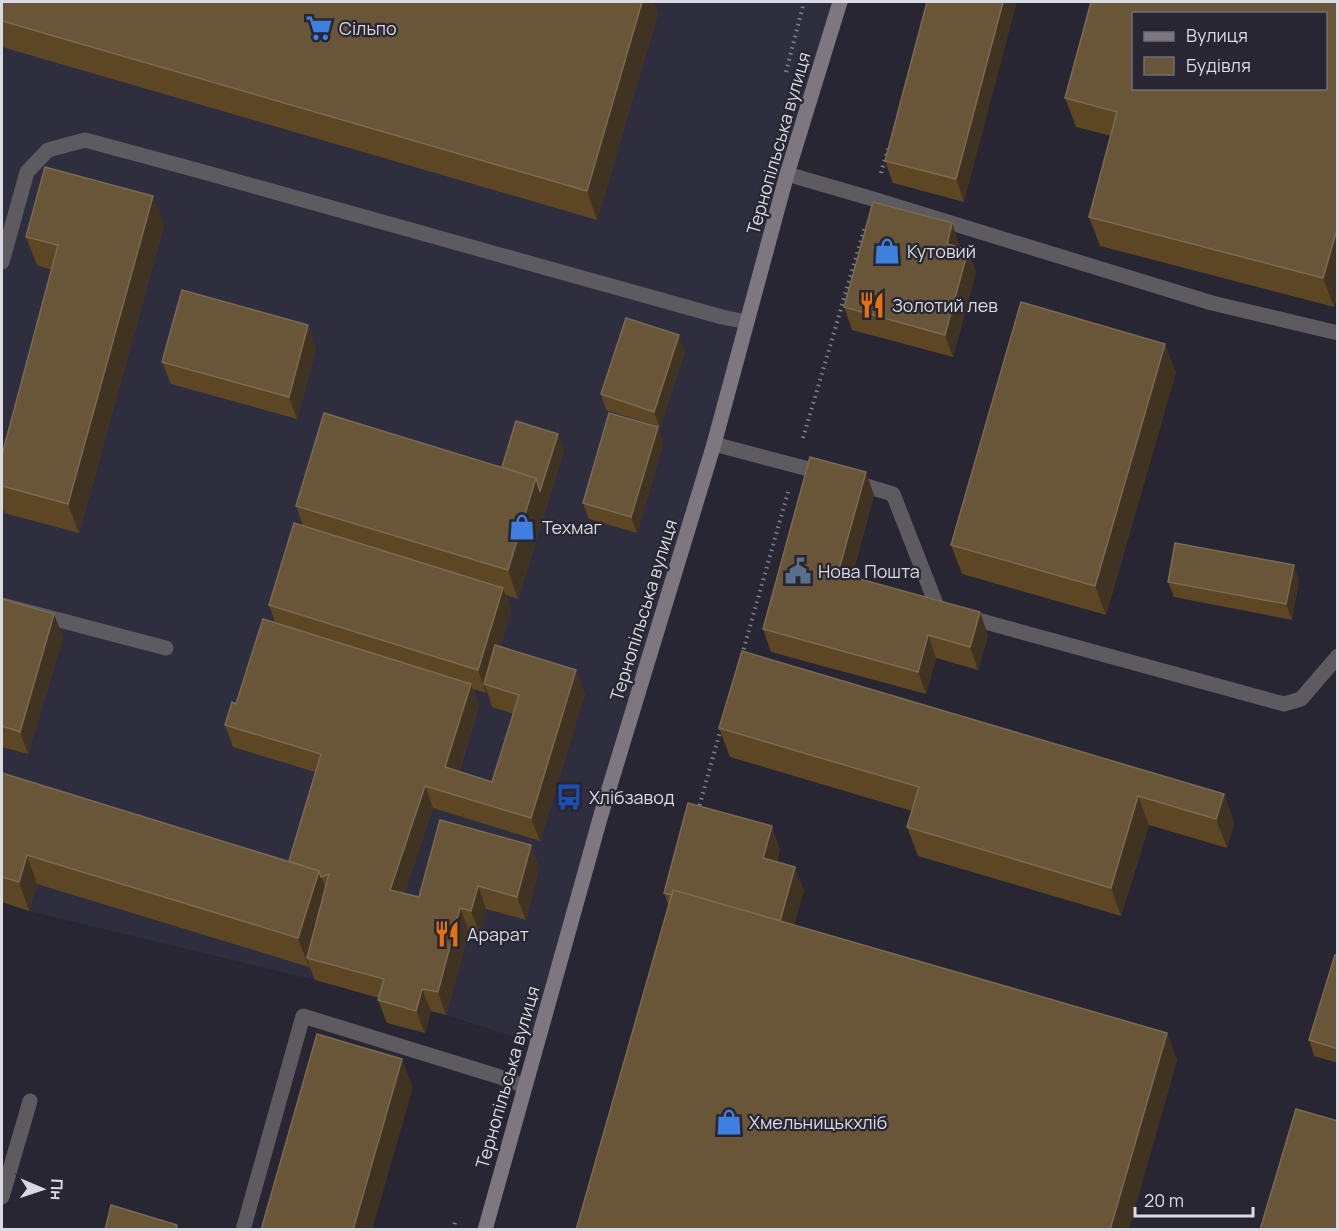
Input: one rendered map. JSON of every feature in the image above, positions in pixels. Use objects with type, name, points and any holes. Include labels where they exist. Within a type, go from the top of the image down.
[{"type":"main road","name":"Тернопільська вулиця","points":[[485,1230],[601,815],[714,444],[787,174],[840,2]]},
{"type":"lane","points":[[2,262],[27,172],[48,150],[85,140],[747,322]]},
{"type":"lane","points":[[787,174],[1212,303],[1338,333]]},
{"type":"lane","points":[[714,444],[814,470],[893,494],[938,609],[1284,704],[1301,699],[1338,656]]},
{"type":"lane","points":[[2,605],[166,648]]},
{"type":"lane","points":[[243,1230],[303,1016],[525,1086]]},
{"type":"lane","points":[[2,1197],[30,1101]]},
{"type":"path","points":[[740,660],[889,144]]},
{"type":"path","points":[[695,819],[721,728]]},
{"type":"shaded area","points":[[2,2],[840,2],[537,1044],[446,1015],[315,980],[29,911],[2,902]]},
{"type":"building","points":[[2,2],[642,2],[587,191],[2,21]]},
{"type":"building","points":[[927,2],[1003,2],[956,179],[885,161]]},
{"type":"building","points":[[1091,2],[1338,2],[1338,226],[1323,278],[1089,217],[1117,112],[1065,98]]},
{"type":"building","points":[[45,167],[153,196],[68,504],[2,486],[2,455],[58,245],[26,237]]},
{"type":"building","points":[[873,202],[952,223],[947,244],[968,250],[945,335],[844,307]]},
{"type":"building","points":[[182,290],[308,325],[289,397],[162,362]]},
{"type":"building","points":[[1021,302],[1165,344],[1095,586],[951,545]]},
{"type":"building","points":[[626,318],[679,335],[654,412],[601,394]]},
{"type":"building","points":[[324,413],[536,478],[508,570],[296,506]]},
{"type":"building","points":[[609,413],[658,427],[631,517],[583,503]]},
{"type":"building","points":[[516,421],[558,434],[540,491],[536,478],[502,467]]},
{"type":"building","points":[[810,457],[866,472],[838,573],[980,612],[970,647],[928,635],[918,672],[763,629]]},
{"type":"building","points":[[294,523],[503,588],[478,670],[269,605]]},
{"type":"building","points":[[1175,543],[1294,565],[1286,604],[1168,582]]},
{"type":"building","points":[[2,599],[54,614],[20,732],[2,726]]},
{"type":"building","points":[[263,619],[471,684],[445,767],[492,782],[519,695],[484,684],[495,645],[576,670],[531,818],[425,786],[390,890],[419,897],[440,820],[531,845],[517,897],[478,886],[471,911],[460,908],[438,992],[422,989],[416,1011],[378,1000],[384,979],[307,958],[329,874],[321,877],[319,871],[289,861],[321,754],[225,725],[232,702],[236,704]]},
{"type":"building","points":[[742,651],[1224,794],[1216,819],[1138,796],[1111,888],[907,827],[919,787],[719,728]]},
{"type":"building","points":[[2,773],[319,871],[298,938],[27,855],[19,882],[2,877]]},
{"type":"building","points":[[688,803],[772,826],[763,858],[795,867],[780,921],[673,890],[672,895],[664,893]]},
{"type":"building","points":[[673,890],[1167,1033],[1110,1230],[576,1230]]},
{"type":"building","points":[[1335,955],[1338,956],[1338,1049],[1309,1040]]},
{"type":"building","points":[[317,1034],[402,1059],[353,1230],[261,1230]]},
{"type":"building","points":[[1296,1109],[1338,1121],[1338,1230],[1260,1230]]},
{"type":"building","points":[[111,1205],[177,1225],[176,1230],[105,1230]]},
{"type":"place","name":"Сільпо","points":[[319,28]]},
{"type":"place","name":"Кутовий","points":[[887,251]]},
{"type":"place","name":"Золотий лев","points":[[872,305]]},
{"type":"place","name":"Техмаг","points":[[522,527]]},
{"type":"place","name":"Нова Пошта","points":[[798,571]]},
{"type":"place","name":"Хлібзавод","points":[[569,797]]},
{"type":"place","name":"Арарат","points":[[447,934]]},
{"type":"place","name":"Хмельницькхліб","points":[[729,1122]]}]
